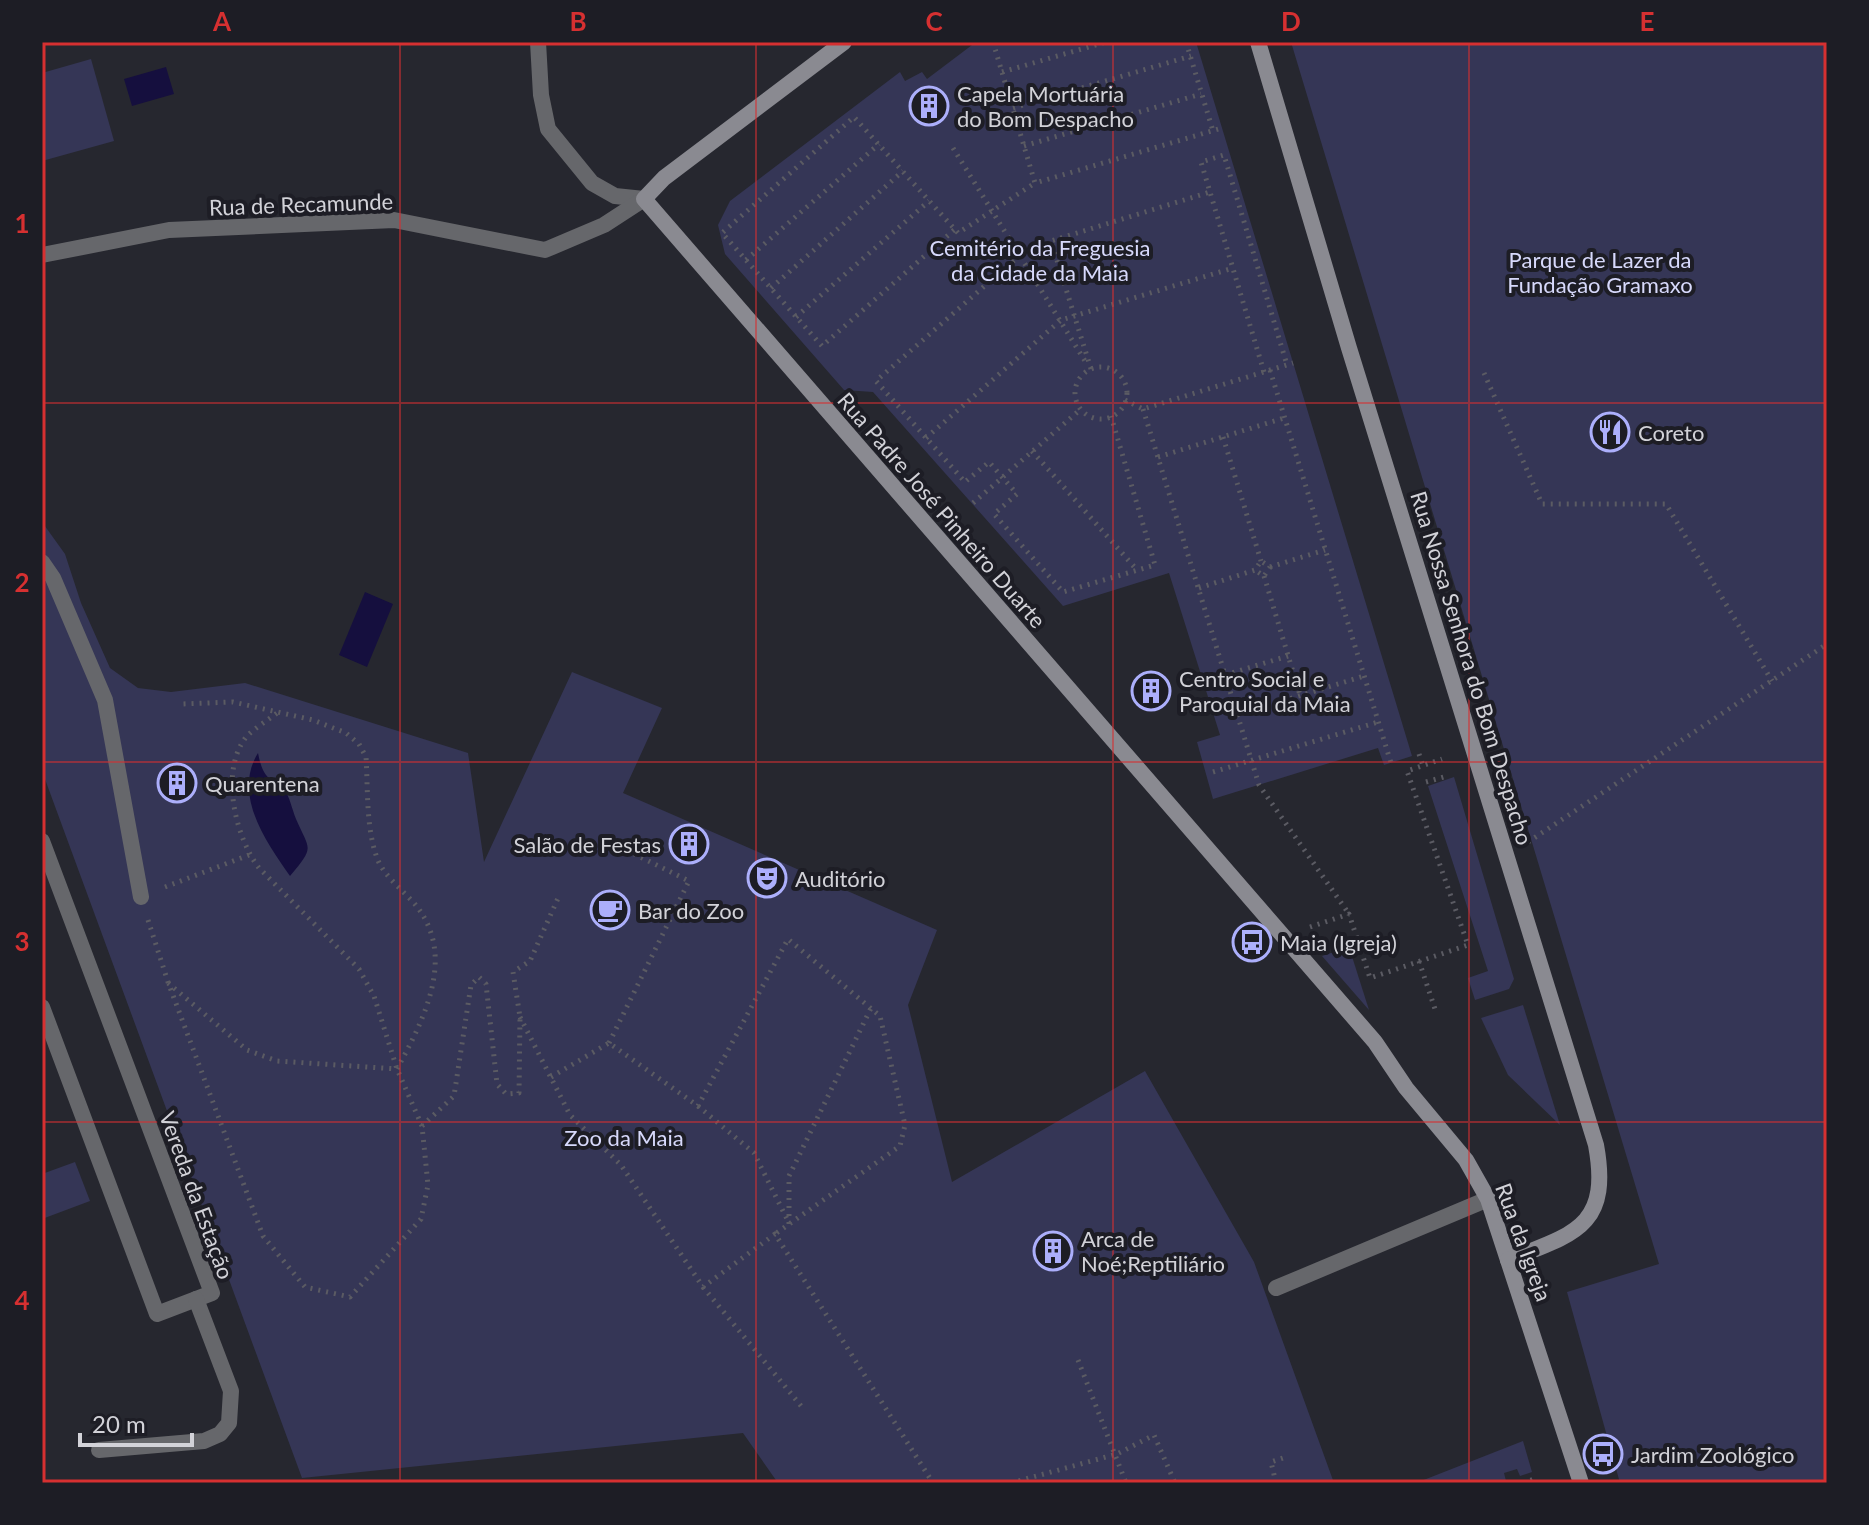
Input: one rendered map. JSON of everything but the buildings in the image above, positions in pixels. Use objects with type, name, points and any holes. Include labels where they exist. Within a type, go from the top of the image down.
[{"type":"main road","points":[[644,199],[664,178],[844,42]]},
{"type":"main road","name":"Rua Nossa Senhora do Bom Despacho","points":[[1258,42],[1349,348],[1596,1145],[1601,1180],[1594,1212],[1587,1222],[1576,1232],[1508,1260]]},
{"type":"main road","name":"Rua Padre José Pinheiro Duarte","points":[[644,199],[1375,1042]]},
{"type":"main road","name":"Rua da Igreja","points":[[1375,1042],[1406,1088],[1466,1160],[1488,1199],[1581,1483]]},
{"type":"street","points":[[538,42],[541,95],[548,129],[592,183],[615,196],[644,199]]},
{"type":"street","name":"Rua de Recamunde","points":[[42,255],[169,230],[394,220],[545,250],[604,225],[644,199]]},
{"type":"street","points":[[42,562],[53,578],[105,700],[141,897]]},
{"type":"street","name":"Vereda da Estação","points":[[42,1007],[157,1314],[212,1293],[44,851]]},
{"type":"street","points":[[1276,1288],[1488,1199]]},
{"type":"street","points":[[99,1450],[204,1441],[220,1434],[229,1423],[231,1391],[196,1299]]},
{"type":"path","points":[[993,42],[1035,183]]},
{"type":"path","points":[[1002,72],[1106,42]]},
{"type":"path","points":[[1186,42],[1213,131]]},
{"type":"path","points":[[1013,108],[1191,56]]},
{"type":"path","points":[[1024,146],[1201,94]]},
{"type":"path","points":[[954,230],[822,346],[722,233],[854,117],[958,233],[1035,183],[1222,128]]},
{"type":"path","points":[[746,260],[879,144]]},
{"type":"path","points":[[953,148],[1091,369]]},
{"type":"path","points":[[1125,400],[1143,409],[1267,371],[1290,364],[1224,155],[1201,162],[1233,268],[1267,371],[1284,418],[1391,763]]},
{"type":"path","points":[[771,288],[903,171]]},
{"type":"path","points":[[1091,369],[1051,241],[1210,192]]},
{"type":"path","points":[[796,317],[929,201]]},
{"type":"path","points":[[1020,255],[876,381],[965,482],[989,462],[1003,477],[1017,494],[994,514],[1063,592],[1155,565],[1111,416]]},
{"type":"path","points":[[926,438],[1061,320],[1233,268]]},
{"type":"path","points":[[1107,368],[1118,373],[1126,388],[1125,400],[1111,416],[1094,417],[1081,409],[1076,398],[1076,386],[1091,369],[1107,368]]},
{"type":"path","points":[[1484,373],[1542,504],[1666,504],[1772,681]]},
{"type":"path","points":[[973,503],[1081,409]]},
{"type":"path","points":[[1143,409],[1259,785],[1349,914],[1370,978],[1468,945],[1407,771],[1442,759]]},
{"type":"path","points":[[1158,457],[1284,418]]},
{"type":"path","points":[[1223,437],[1261,561],[1270,567]]},
{"type":"path","points":[[1032,451],[1137,570]]},
{"type":"path","points":[[1264,576],[1270,567],[1325,550]]},
{"type":"path","points":[[1199,588],[1255,570],[1261,561]]},
{"type":"path","points":[[1255,570],[1264,576],[1300,695]]},
{"type":"path","points":[[1532,840],[1827,644]]},
{"type":"path","points":[[1225,675],[1288,656]]},
{"type":"path","points":[[1237,715],[1364,676]]},
{"type":"path","points":[[182,704],[233,702],[313,720],[346,733],[359,744],[366,757],[376,858],[419,910],[430,931],[435,963],[429,1002],[397,1069]]},
{"type":"path","points":[[249,855],[141,897],[168,982],[263,1236],[305,1287],[350,1297],[421,1219],[428,1185],[422,1126],[397,1069],[374,996],[359,969],[249,855],[238,823],[232,782],[246,737],[277,713]]},
{"type":"path","points":[[1213,772],[1378,722]]},
{"type":"path","points":[[1419,754],[1423,766]]},
{"type":"path","points":[[1426,782],[1447,776]]},
{"type":"path","points":[[551,1077],[609,1043],[689,881],[612,843]]},
{"type":"path","points":[[422,1126],[454,1096],[471,985],[479,977],[486,984],[497,1084],[506,1094],[519,1093],[520,1017],[513,972],[530,961],[559,896]]},
{"type":"path","points":[[1329,921],[1349,914]]},
{"type":"path","points":[[698,1106],[788,939],[880,1016],[905,1125],[900,1146],[703,1287]]},
{"type":"path","points":[[1419,961],[1436,1012]]},
{"type":"path","points":[[168,982],[227,1035],[247,1050],[267,1058],[313,1065],[397,1069]]},
{"type":"path","points":[[789,1224],[789,1176],[871,1008]]},
{"type":"path","points":[[520,1017],[570,1115],[621,1165],[703,1287],[802,1407]]},
{"type":"path","points":[[609,1043],[698,1106],[754,1153],[789,1224]]},
{"type":"path","points":[[775,1234],[933,1483]]},
{"type":"path","points":[[1078,1360],[1126,1483]]},
{"type":"path","points":[[1011,1483],[1117,1454],[1154,1435],[1175,1483]]},
{"type":"path","points":[[1276,1483],[1271,1462],[1283,1458]]},
{"type":"path","points":[[1523,1483],[1534,1479]]},
{"type":"green space","name":"Cemitério da Freguesia da Cidade da Maia","points":[[976,42],[1196,42],[1412,756],[1384,765],[1378,748],[1213,799],[1197,742],[1220,735],[1169,573],[1063,606],[873,392],[844,390],[725,254],[718,225],[730,201],[900,72],[905,81],[922,72],[927,79]]},
{"type":"green space","name":"Parque de Lazer da Fundação Gramaxo","points":[[1291,42],[1827,42],[1827,1483],[1620,1483],[1567,1292],[1659,1264]]},
{"type":"green space","points":[[91,59],[114,141],[42,161],[42,73]]},
{"type":"green space","name":"Zoo da Maia","points":[[42,522],[65,554],[81,603],[110,668],[138,688],[171,692],[245,683],[468,753],[484,862],[572,672],[662,708],[623,793],[937,930],[908,1005],[952,1182],[1145,1071],[1254,1262],[1334,1483],[778,1483],[743,1433],[302,1478],[42,771]]},
{"type":"green space","points":[[1454,777],[1514,979],[1509,989],[1475,1000],[1468,978],[1488,971],[1428,786]]},
{"type":"green space","points":[[1349,947],[1369,1010],[1322,956]]},
{"type":"green space","points":[[1523,1005],[1560,1125],[1508,1075],[1481,1018]]},
{"type":"green space","points":[[75,1162],[90,1201],[42,1219],[42,1174]]},
{"type":"green space","points":[[1523,1441],[1532,1472],[1520,1476],[1517,1469],[1504,1473],[1506,1481],[1500,1483],[1416,1483]]},
{"type":"shaded area","points":[[166,67],[174,94],[132,106],[124,79]]},
{"type":"shaded area","points":[[365,592],[393,604],[367,667],[339,655]]},
{"type":"shaded area","points":[[258,753],[266,775],[284,788],[307,843],[307,853],[290,876],[263,834],[251,802],[251,769]]},
{"type":"place","name":"Capela Mortuária do Bom Despacho","points":[[929,106]]},
{"type":"place","name":"Coreto","points":[[1610,432]]},
{"type":"place","name":"Centro Social e Paroquial da Maia","points":[[1151,691]]},
{"type":"place","name":"Quarentena","points":[[177,783]]},
{"type":"place","name":"Salão de Festas","points":[[689,844]]},
{"type":"place","name":"Auditório","points":[[767,878]]},
{"type":"place","name":"Bar do Zoo","points":[[610,910]]},
{"type":"place","name":"Maia (Igreja)","points":[[1252,942]]},
{"type":"place","name":"Arca de Noé;Reptiliário","points":[[1053,1251]]},
{"type":"place","name":"Jardim Zoológico","points":[[1603,1454]]}]
